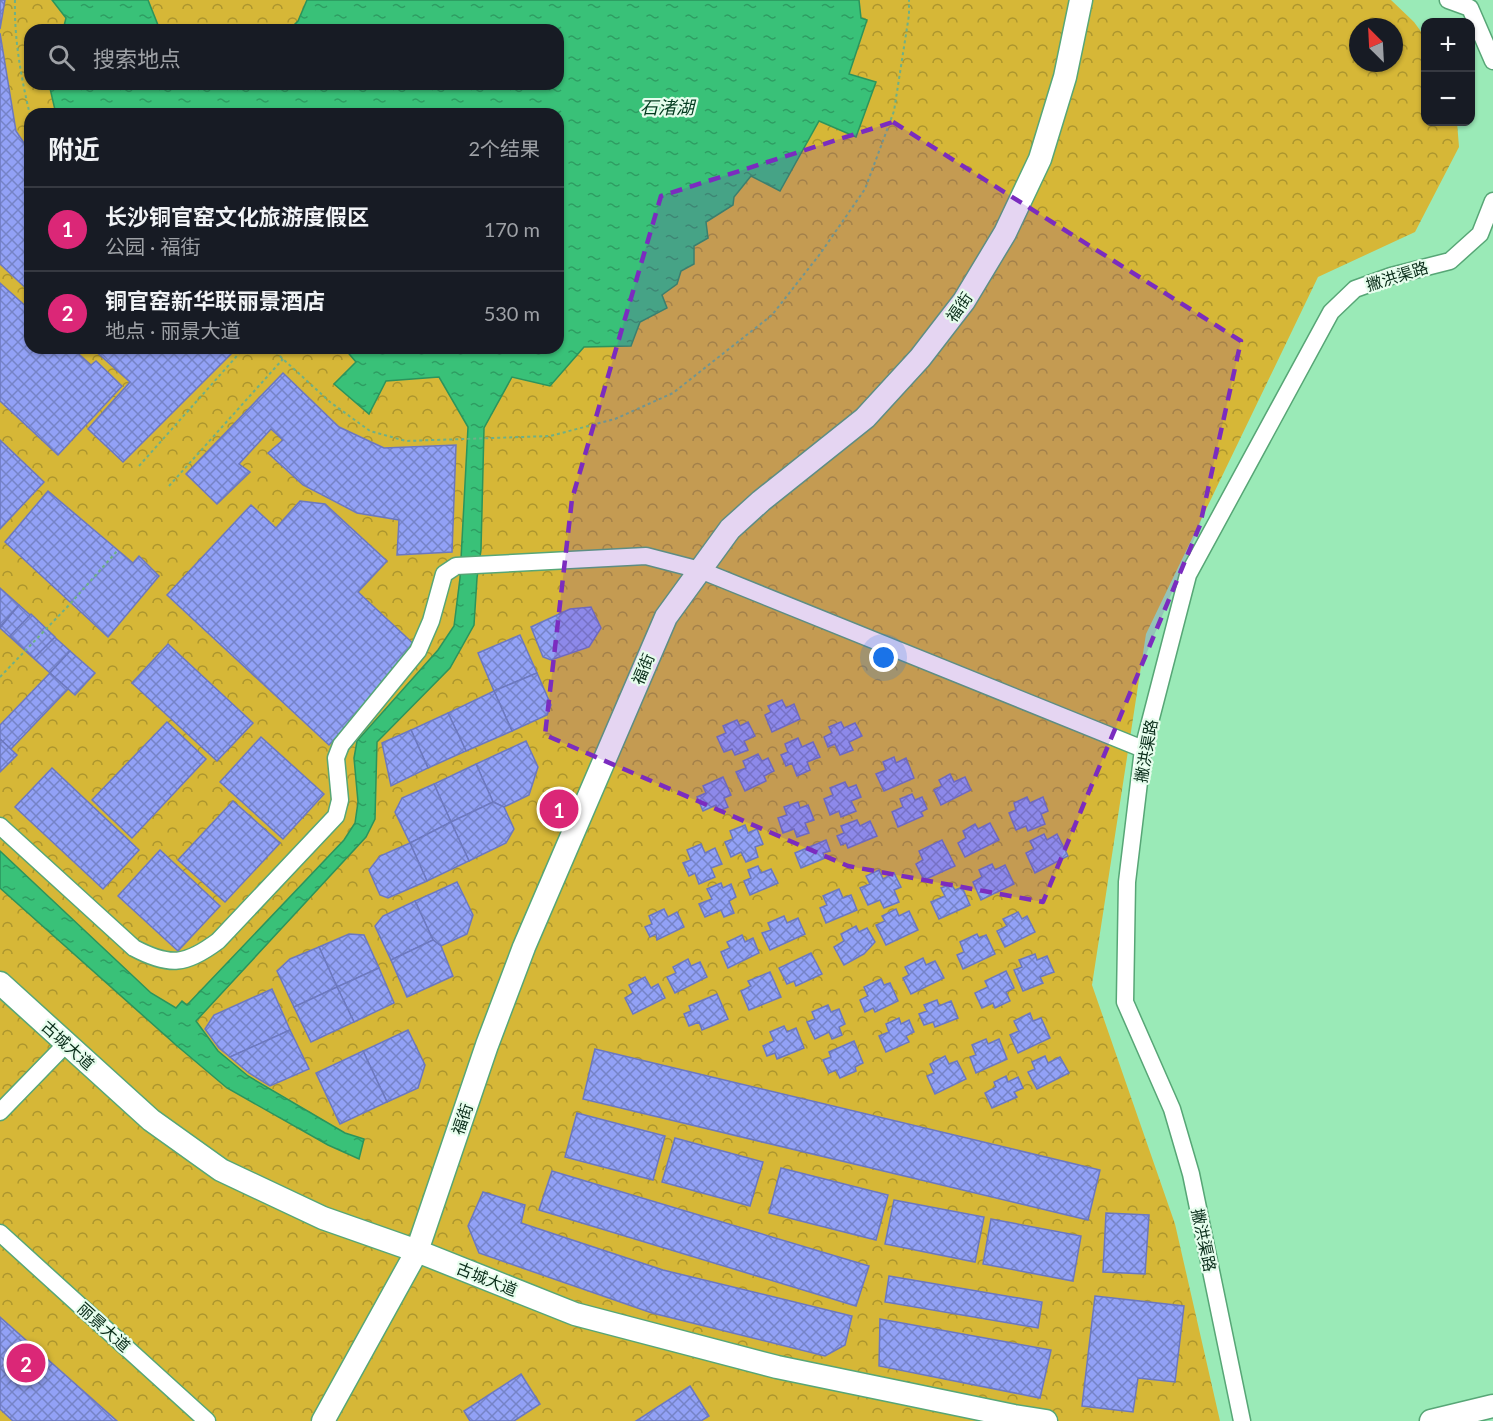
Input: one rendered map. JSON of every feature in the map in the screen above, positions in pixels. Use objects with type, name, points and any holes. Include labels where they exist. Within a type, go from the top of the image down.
[{"type":"street","name":"福街","points":[[323,1421],[417,1251],[487,1045],[524,947],[666,617],[730,529],[761,501],[865,418],[920,358],[964,301],[1005,234],[1040,159],[1065,77],[1081,0]]},
{"type":"street","points":[[1448,0],[1470,9],[1493,61]]},
{"type":"street","name":"撇洪渠路","points":[[1242,1421],[1191,1174],[1172,1109],[1125,1002],[1127,882],[1143,749],[1188,575],[1331,312],[1355,289],[1391,276],[1450,261],[1480,234],[1493,201]]},
{"type":"street","points":[[0,826],[134,948],[150,957],[167,960],[182,961],[201,954],[218,941],[336,816],[340,800],[336,758],[342,745],[418,651],[431,621],[444,574],[456,566],[646,556],[700,570],[1143,749]]},
{"type":"street","name":"古城大道","points":[[0,983],[151,1120],[220,1170],[323,1218],[417,1251],[575,1314],[777,1367],[1046,1421]]},
{"type":"street","points":[[0,1112],[66,1044]]},
{"type":"street","name":"丽景大道","points":[[0,1233],[207,1421]]},
{"type":"street","points":[[1431,1421],[1493,1406]]},
{"type":"path","points":[[15,0],[15,22],[24,89]]},
{"type":"path","points":[[278,354],[330,402],[370,431],[406,441],[550,436],[615,419],[673,393],[771,315],[820,254],[865,189],[894,111],[909,15],[909,0]]},
{"type":"path","points":[[24,90],[28,108]]},
{"type":"path","points":[[139,466],[239,354]]},
{"type":"path","points":[[169,486],[283,359]]},
{"type":"path","points":[[0,677],[118,550]]},
{"type":"highlighted area","points":[[893,122],[1241,341],[1200,525],[1043,902],[848,866],[545,735],[572,499],[661,196]]},
{"type":"green space","points":[[0,0],[1391,0],[1414,22],[1421,32],[1421,126],[1457,126],[1459,147],[1415,232],[1318,277],[1146,634],[1092,985],[1175,1224],[1220,1421],[0,1421]]},
{"type":"water","points":[[52,0],[148,0],[158,24],[64,24],[66,18]]},
{"type":"water","name":"石渚湖","points":[[307,0],[859,0],[861,18],[867,20],[849,74],[876,82],[856,137],[819,121],[780,191],[751,176],[734,197],[733,205],[706,222],[708,238],[694,246],[694,264],[681,271],[677,284],[662,295],[667,308],[640,322],[631,346],[584,347],[550,386],[512,377],[484,428],[481,550],[474,625],[450,668],[377,742],[375,819],[366,837],[196,1021],[218,1051],[248,1076],[345,1133],[364,1139],[359,1159],[328,1145],[227,1088],[0,888],[0,851],[151,993],[176,1008],[182,1001],[187,1005],[344,840],[355,823],[358,802],[354,758],[357,741],[438,650],[454,626],[460,578],[468,427],[439,377],[386,381],[369,414],[334,384],[356,362],[349,354],[564,354],[564,108],[55,108],[50,90],[564,90],[564,24],[295,24]]},
{"type":"building","points":[[0,0],[5,0],[0,29]]},
{"type":"building","points":[[0,33],[16,131],[24,143],[24,286],[0,264]]},
{"type":"building","points":[[0,283],[24,305],[24,354],[79,354],[91,365],[96,361],[122,386],[58,455],[0,401]]},
{"type":"building","points":[[99,354],[231,354],[123,462],[88,429],[130,382]]},
{"type":"building","points":[[283,373],[339,427],[384,448],[456,445],[452,552],[397,555],[399,520],[357,513],[303,485],[268,453],[283,440],[271,429],[239,464],[250,472],[217,504],[186,474]]},
{"type":"building","points":[[0,440],[44,482],[0,529]]},
{"type":"building","points":[[48,491],[133,563],[139,556],[159,576],[108,637],[5,542]]},
{"type":"building","points":[[300,501],[325,504],[387,561],[358,592],[419,649],[329,745],[167,595],[251,505],[276,528]]},
{"type":"building","points":[[0,588],[19,605],[0,627]]},
{"type":"building","points":[[19,605],[70,651],[50,673],[0,628]]},
{"type":"building","points":[[591,607],[601,628],[589,647],[551,660],[543,657],[531,627],[570,609]]},
{"type":"building","points":[[31,614],[55,637],[34,658],[10,636]]},
{"type":"building","points":[[520,635],[537,673],[494,691],[478,653]]},
{"type":"building","points":[[168,644],[253,723],[217,761],[132,683]]},
{"type":"building","points":[[70,651],[95,673],[75,695],[50,673]]},
{"type":"building","points":[[50,673],[68,689],[11,749],[0,739],[0,725]]},
{"type":"building","points":[[537,673],[551,705],[547,715],[512,731],[494,691]]},
{"type":"building","points":[[494,691],[512,731],[466,751],[448,713]]},
{"type":"building","points":[[782,700],[786,708],[794,704],[800,719],[772,732],[765,715],[771,712],[768,706]]},
{"type":"building","points":[[448,713],[466,751],[428,768],[411,730]]},
{"type":"building","points":[[737,720],[740,726],[748,722],[755,736],[744,741],[748,750],[735,755],[732,749],[724,752],[717,737],[726,733],[723,726]]},
{"type":"building","points":[[167,722],[206,759],[132,838],[92,800]]},
{"type":"building","points":[[841,722],[844,728],[855,723],[862,736],[849,742],[853,750],[840,755],[835,744],[828,747],[824,737],[832,733],[829,727]]},
{"type":"building","points":[[411,730],[428,768],[391,786],[382,743]]},
{"type":"building","points":[[261,737],[324,794],[283,839],[220,782]]},
{"type":"building","points":[[798,738],[802,747],[813,742],[820,757],[807,762],[810,770],[797,776],[792,763],[786,766],[781,755],[788,752],[785,744]]},
{"type":"building","points":[[0,739],[17,755],[0,772]]},
{"type":"building","points":[[526,741],[538,767],[529,795],[504,807],[493,802],[476,764]]},
{"type":"building","points":[[758,754],[762,761],[768,758],[774,771],[764,776],[766,781],[745,791],[736,772],[746,768],[743,761]]},
{"type":"building","points":[[894,757],[896,763],[906,758],[914,778],[884,791],[876,774],[886,770],[883,762]]},
{"type":"building","points":[[476,764],[493,802],[451,822],[434,784]]},
{"type":"building","points":[[52,768],[139,850],[103,889],[15,807]]},
{"type":"building","points":[[950,774],[954,782],[965,777],[971,790],[941,805],[934,790],[942,786],[939,780]]},
{"type":"building","points":[[723,777],[731,795],[724,798],[728,807],[719,811],[716,805],[703,811],[697,797],[706,793],[703,786]]},
{"type":"building","points":[[845,782],[848,788],[856,785],[861,797],[851,801],[856,811],[841,817],[839,811],[830,815],[824,799],[833,795],[830,788]]},
{"type":"building","points":[[434,784],[451,822],[410,843],[395,812],[402,798]]},
{"type":"building","points":[[912,794],[915,800],[922,797],[927,809],[921,812],[923,816],[898,827],[892,812],[903,807],[900,799]]},
{"type":"building","points":[[1027,797],[1030,803],[1043,797],[1048,811],[1041,814],[1045,824],[1028,831],[1026,826],[1016,830],[1009,813],[1016,810],[1014,803]]},
{"type":"building","points":[[233,801],[280,843],[225,902],[178,860]]},
{"type":"building","points":[[493,802],[504,807],[514,829],[506,843],[469,861],[451,822]]},
{"type":"building","points":[[798,802],[800,808],[808,805],[814,820],[805,823],[809,833],[797,837],[794,829],[783,833],[778,818],[787,815],[784,807]]},
{"type":"building","points":[[857,820],[860,826],[870,821],[877,836],[848,848],[846,843],[841,845],[837,836],[844,833],[841,826]]},
{"type":"building","points":[[451,822],[469,861],[427,881],[410,843]]},
{"type":"building","points":[[990,823],[999,840],[965,857],[958,843],[966,838],[963,831],[975,824],[978,829]]},
{"type":"building","points":[[745,825],[748,833],[757,829],[763,844],[755,847],[758,857],[746,862],[741,852],[731,857],[725,842],[733,839],[730,831]]},
{"type":"building","points":[[1044,834],[1047,840],[1057,834],[1068,856],[1035,873],[1026,853],[1034,849],[1030,841]]},
{"type":"building","points":[[826,840],[830,851],[823,853],[825,858],[801,868],[795,853]]},
{"type":"building","points":[[942,840],[955,866],[924,880],[916,864],[923,860],[919,851]]},
{"type":"building","points":[[410,843],[427,881],[388,898],[380,895],[369,870],[380,856]]},
{"type":"building","points":[[701,844],[705,853],[715,848],[722,864],[711,868],[715,877],[699,884],[695,873],[689,876],[683,863],[691,860],[687,850]]},
{"type":"building","points":[[160,850],[220,906],[178,951],[118,896]]},
{"type":"building","points":[[992,864],[995,870],[1005,865],[1014,884],[981,900],[973,882],[982,877],[979,870]]},
{"type":"building","points":[[758,866],[761,873],[771,869],[778,883],[750,895],[744,881],[751,878],[748,870]]},
{"type":"building","points":[[879,870],[883,879],[894,873],[901,887],[894,890],[899,902],[884,908],[880,900],[868,905],[860,888],[870,884],[866,876]]},
{"type":"building","points":[[457,882],[473,915],[467,934],[441,946],[433,940],[415,901]]},
{"type":"building","points":[[721,883],[723,888],[731,884],[736,897],[729,901],[734,913],[724,917],[721,910],[705,917],[699,904],[712,899],[707,889]]},
{"type":"building","points":[[951,884],[955,890],[962,887],[970,905],[939,919],[931,902],[945,896],[941,888]]},
{"type":"building","points":[[839,889],[843,898],[851,895],[857,910],[826,923],[820,908],[827,905],[823,896]]},
{"type":"building","points":[[415,901],[433,940],[391,960],[375,926],[383,916]]},
{"type":"building","points":[[664,909],[668,917],[677,912],[684,927],[657,940],[656,934],[650,937],[645,927],[652,924],[649,916]]},
{"type":"building","points":[[896,909],[899,916],[909,911],[918,930],[886,945],[876,925],[885,921],[882,916]]},
{"type":"building","points":[[1018,912],[1022,919],[1027,916],[1035,932],[1005,947],[997,931],[1007,926],[1003,919]]},
{"type":"building","points":[[784,916],[787,923],[798,918],[805,934],[770,950],[762,933],[771,930],[768,923]]},
{"type":"building","points":[[856,926],[859,932],[867,928],[875,942],[864,954],[844,965],[834,947],[844,941],[841,934]]},
{"type":"building","points":[[349,934],[364,935],[379,968],[337,987],[319,947]]},
{"type":"building","points":[[977,934],[979,938],[986,935],[995,954],[963,969],[957,955],[964,952],[960,942]]},
{"type":"building","points":[[742,935],[745,942],[753,938],[759,953],[728,968],[721,952],[730,948],[727,942]]},
{"type":"building","points":[[433,940],[441,946],[453,976],[407,997],[391,960]]},
{"type":"building","points":[[319,947],[337,987],[294,1007],[277,971],[290,959]]},
{"type":"building","points":[[811,953],[822,974],[796,986],[794,981],[787,984],[779,968]]},
{"type":"building","points":[[1035,954],[1037,960],[1047,956],[1054,972],[1040,977],[1043,983],[1023,991],[1014,970],[1022,967],[1019,960]]},
{"type":"building","points":[[923,958],[926,965],[935,961],[944,978],[911,994],[903,978],[909,975],[905,967]]},
{"type":"building","points":[[688,959],[691,966],[700,962],[707,977],[675,993],[667,977],[676,973],[673,967]]},
{"type":"building","points":[[379,968],[394,1003],[354,1022],[337,987]]},
{"type":"building","points":[[1006,971],[1014,988],[1006,992],[1010,1001],[995,1008],[993,1003],[982,1008],[975,993],[988,987],[985,981]]},
{"type":"building","points":[[770,972],[781,997],[749,1010],[741,991],[751,986],[748,981]]},
{"type":"building","points":[[645,977],[651,988],[658,984],[665,998],[633,1014],[625,998],[633,993],[629,985]]},
{"type":"building","points":[[881,979],[884,985],[890,983],[898,1001],[875,1012],[873,1008],[865,1012],[860,1000],[868,996],[864,987]]},
{"type":"building","points":[[337,987],[354,1022],[311,1042],[294,1007]]},
{"type":"building","points":[[272,989],[290,1030],[230,1057],[219,1048],[205,1029],[214,1015]]},
{"type":"building","points":[[717,994],[728,1019],[702,1030],[699,1022],[689,1026],[684,1014],[691,1011],[689,1006]]},
{"type":"building","points":[[937,1000],[939,1006],[951,1001],[958,1018],[935,1027],[933,1022],[924,1025],[919,1014],[927,1011],[924,1005]]},
{"type":"building","points":[[828,1005],[831,1012],[839,1009],[845,1024],[839,1027],[842,1035],[832,1039],[829,1032],[815,1039],[807,1022],[815,1019],[812,1012]]},
{"type":"building","points":[[1030,1013],[1033,1021],[1041,1018],[1050,1038],[1018,1053],[1010,1035],[1019,1031],[1014,1021]]},
{"type":"building","points":[[899,1018],[901,1024],[909,1020],[914,1032],[906,1036],[909,1042],[886,1052],[879,1036],[889,1032],[886,1024]]},
{"type":"building","points":[[784,1026],[787,1032],[796,1028],[804,1048],[777,1059],[775,1053],[767,1056],[763,1046],[774,1041],[770,1032]]},
{"type":"building","points":[[290,1030],[309,1069],[270,1086],[249,1073],[230,1057]]},
{"type":"building","points":[[408,1030],[425,1065],[418,1088],[387,1102],[363,1051]]},
{"type":"building","points":[[986,1039],[988,1044],[999,1039],[1007,1059],[976,1073],[970,1057],[976,1055],[972,1045]]},
{"type":"building","points":[[854,1041],[863,1063],[855,1067],[856,1071],[840,1078],[836,1070],[829,1073],[823,1060],[831,1057],[829,1052]]},
{"type":"building","points":[[595,1049],[1100,1170],[1088,1220],[583,1099]]},
{"type":"building","points":[[363,1051],[387,1102],[340,1124],[316,1073]]},
{"type":"building","points":[[945,1056],[949,1064],[957,1061],[966,1079],[935,1094],[927,1076],[934,1073],[930,1064]]},
{"type":"building","points":[[1045,1056],[1048,1063],[1060,1057],[1069,1073],[1037,1089],[1028,1072],[1035,1069],[1032,1062]]},
{"type":"building","points":[[1006,1076],[1008,1082],[1018,1077],[1023,1088],[1014,1092],[1017,1097],[992,1108],[985,1093],[996,1087],[994,1082]]},
{"type":"building","points":[[577,1113],[665,1136],[653,1180],[565,1157]]},
{"type":"building","points":[[675,1138],[763,1162],[750,1206],[662,1182]]},
{"type":"building","points":[[781,1168],[888,1195],[876,1240],[769,1213]]},
{"type":"building","points":[[552,1171],[869,1266],[856,1306],[539,1210]]},
{"type":"building","points":[[483,1192],[525,1205],[521,1223],[663,1270],[852,1316],[845,1345],[825,1356],[652,1313],[479,1253],[468,1226]]},
{"type":"building","points":[[894,1200],[984,1217],[975,1262],[885,1244]]},
{"type":"building","points":[[1106,1213],[1149,1215],[1145,1274],[1103,1272]]},
{"type":"building","points":[[991,1219],[1081,1236],[1073,1281],[983,1264]]},
{"type":"building","points":[[889,1276],[1042,1302],[1038,1328],[885,1302]]},
{"type":"building","points":[[1095,1296],[1184,1306],[1175,1382],[1138,1378],[1133,1412],[1082,1406]]},
{"type":"building","points":[[0,1317],[117,1421],[13,1421],[0,1409]]},
{"type":"building","points":[[880,1319],[1051,1350],[1040,1398],[879,1366]]},
{"type":"building","points":[[521,1374],[540,1404],[514,1421],[470,1421],[464,1411]]},
{"type":"building","points":[[690,1386],[709,1416],[701,1421],[636,1421]]},
{"type":"place","name":"长沙铜官窑文化旅游度假区","points":[[559,809]]},
{"type":"place","name":"铜官窑新华联丽景酒店","points":[[26,1363]]}]
